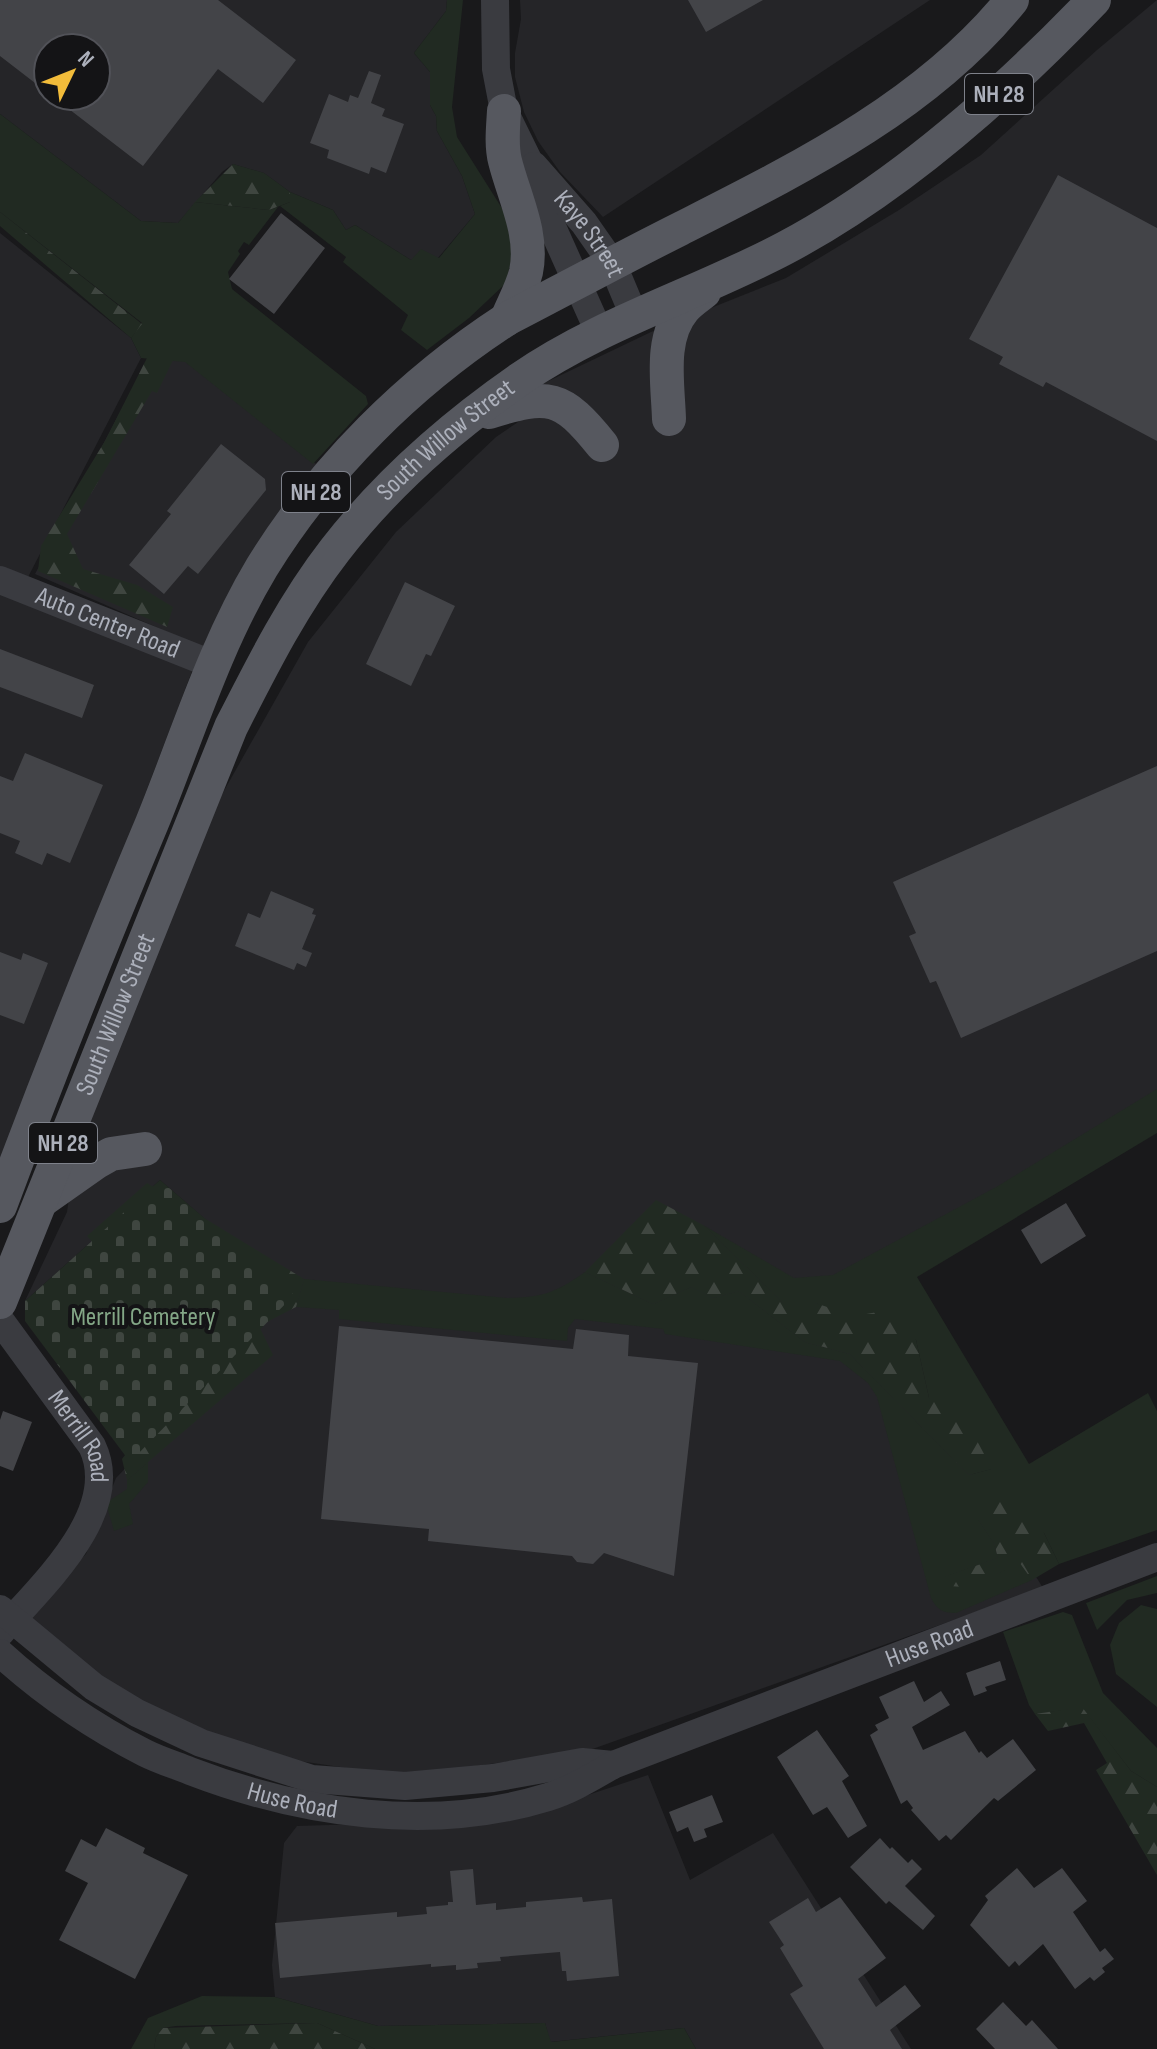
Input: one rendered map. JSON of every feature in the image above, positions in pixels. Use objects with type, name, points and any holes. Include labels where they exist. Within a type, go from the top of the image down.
[{"type":"main road","name":"South Willow Street","points":[[0,1206],[214,665],[262,567],[311,497],[346,455],[415,389],[507,319],[799,166],[876,120],[960,54],[1012,0]]},
{"type":"main road","name":"South Willow Street","points":[[0,1302],[212,770],[268,653],[317,576],[357,523],[387,490],[466,420],[521,379],[600,334],[714,284],[815,231],[918,159],[1006,88],[1094,0]]},
{"type":"main road","points":[[504,111],[502,139],[505,161],[520,207],[527,258],[526,272],[507,319]]},
{"type":"main road","points":[[669,419],[667,352],[674,326],[684,309],[714,284]]},
{"type":"main road","points":[[466,420],[521,402],[549,401],[573,412],[602,445]]},
{"type":"main road","points":[[41,1201],[111,1154],[145,1149]]},
{"type":"street","name":"Kaye Street","points":[[495,0],[496,69],[504,111],[528,160],[553,229],[600,334]]},
{"type":"street","name":"Kaye Street","points":[[528,160],[559,191],[612,263],[635,318]]},
{"type":"street","name":"Auto Center Road","points":[[0,580],[214,665]]},
{"type":"street","name":"Merrill Road","points":[[0,1320],[92,1446],[100,1462],[101,1479],[74,1547],[61,1566],[4,1621]]},
{"type":"street","name":"Huse Road","points":[[0,1653],[57,1701],[147,1755],[264,1797],[300,1805],[414,1816],[473,1812],[549,1797],[613,1765],[1157,1557]]},
{"type":"street","name":"Huse Road","points":[[4,1621],[94,1687],[137,1713],[201,1743],[312,1779],[405,1786],[493,1778],[582,1762],[613,1765]]},
{"type":"shaded area","points":[[0,0],[447,0],[446,11],[414,53],[430,72],[430,105],[436,116],[437,131],[462,176],[475,214],[438,258],[411,260],[355,225],[346,230],[333,210],[290,192],[264,173],[233,164],[222,172],[178,223],[141,221],[0,114]]},
{"type":"shaded area","points":[[520,0],[930,0],[603,217],[560,172],[538,141],[524,112],[515,77]]},
{"type":"shaded area","points":[[1157,0],[1157,1110],[830,1332],[963,1459],[1043,1588],[587,1751],[401,1776],[279,1758],[147,1711],[22,1618],[86,1554],[116,1478],[293,1295],[160,1180],[25,1301],[67,1212],[74,1162],[212,812],[308,642],[396,532],[496,437],[527,416],[536,387],[651,332],[786,278],[899,210],[981,155]]},
{"type":"shaded area","points":[[0,233],[131,338],[141,358],[26,581],[194,666],[0,1175]]},
{"type":"shaded area","points":[[170,349],[325,471],[206,649],[35,574],[151,353]]},
{"type":"shaded area","points":[[648,1775],[690,1880],[773,1833],[911,2049],[696,2049],[684,2028],[550,2042],[545,2023],[378,2026],[275,1997],[272,1965],[284,1843],[297,1826],[362,1824],[567,1802]]},
{"type":"green space","points":[[447,0],[463,0],[452,107],[457,137],[505,213],[513,252],[506,283],[469,318],[427,350],[401,330],[408,315],[343,262],[346,257],[280,206],[290,202],[290,192],[333,210],[346,230],[355,225],[411,260],[421,249],[439,258],[475,214],[462,176],[437,131],[436,116],[430,105],[430,72],[414,53],[446,11]]},
{"type":"green space","points":[[0,114],[141,221],[178,223],[195,202],[269,210],[278,207],[249,245],[244,242],[238,251],[240,254],[228,272],[232,289],[366,396],[368,404],[313,464],[185,362],[141,358],[131,338],[142,323],[0,212]]},
{"type":"green space","points":[[233,164],[264,173],[290,192],[290,202],[269,210],[195,202]]},
{"type":"green space","points":[[0,212],[142,324],[131,338],[0,226]]},
{"type":"green space","points":[[147,358],[173,360],[157,393],[152,391],[67,534],[83,569],[137,585],[173,607],[167,627],[38,571],[41,546],[105,441]]},
{"type":"green space","points":[[1157,1089],[1157,1133],[917,1277],[1029,1464],[1148,1393],[1157,1411],[1157,1530],[1059,1564],[1044,1533],[978,1519],[994,1543],[998,1558],[945,1577],[994,1575],[1017,1558],[1032,1580],[956,1613],[941,1610],[931,1598],[877,1397],[868,1383],[840,1361],[665,1334],[663,1329],[575,1319],[568,1328],[567,1341],[339,1319],[339,1310],[296,1307],[304,1279],[507,1298],[549,1292],[585,1272],[653,1304],[691,1287],[713,1298],[739,1291],[805,1342],[850,1354],[969,1475],[991,1469],[929,1398],[916,1340],[815,1303],[783,1303],[703,1225],[794,1278],[833,1275],[998,1186]]},
{"type":"green space","name":"Merrill Cemetery","points":[[160,1180],[294,1295],[130,1462],[25,1321],[25,1301]]},
{"type":"green space","name":"Merrill Cemetery","points":[[147,1183],[304,1279],[296,1307],[259,1326],[273,1355],[127,1480],[122,1459],[154,1418],[107,1259],[87,1236]]},
{"type":"green space","points":[[656,1200],[703,1225],[783,1303],[815,1303],[855,1316],[889,1310],[916,1340],[929,1398],[958,1405],[992,1469],[969,1475],[850,1354],[805,1342],[739,1291],[713,1298],[691,1287],[653,1304],[585,1272]]},
{"type":"green space","points":[[148,1462],[148,1482],[129,1504],[133,1524],[114,1531],[106,1503],[127,1489],[127,1480]]},
{"type":"green space","points":[[992,1496],[1013,1500],[1044,1533],[1059,1564],[1032,1580],[1017,1559],[1010,1568],[990,1577],[987,1589],[950,1586],[944,1577],[998,1558],[994,1543],[978,1519],[964,1515],[974,1501]]},
{"type":"green space","points":[[1157,1576],[1157,1593],[1127,1600],[1097,1630],[1086,1603]]},
{"type":"green space","points":[[1141,1605],[1157,1609],[1157,1707],[1116,1674],[1110,1645],[1119,1623]]},
{"type":"green space","points":[[1063,1612],[1072,1615],[1103,1693],[1157,1748],[1157,1787],[1131,1771],[1082,1708],[1035,1714],[1029,1705],[1003,1632]]},
{"type":"green space","points":[[1082,1707],[1131,1771],[1157,1787],[1157,1875],[1096,1770],[1107,1763],[1084,1723],[1048,1731],[1035,1714]]},
{"type":"green space","points":[[202,1996],[275,1997],[378,2026],[545,2023],[551,2042],[684,2028],[696,2049],[375,2049],[317,2023],[176,2026],[163,2028],[156,2037],[154,2049],[131,2049],[148,2018]]},
{"type":"green space","points":[[317,2023],[375,2049],[154,2049],[156,2037],[163,2028]]},
{"type":"building","points":[[0,0],[218,0],[296,60],[263,103],[218,69],[143,166],[73,112],[112,112],[112,32],[32,32],[32,81],[0,56]]},
{"type":"building","points":[[688,0],[763,0],[706,32]]},
{"type":"building","points":[[369,71],[381,75],[371,103],[385,109],[382,116],[404,124],[386,173],[371,167],[369,174],[327,158],[329,150],[310,143],[329,94],[348,102],[350,95],[358,98]]},
{"type":"building","points":[[1058,175],[1157,228],[1157,441],[1046,382],[1043,387],[999,364],[1003,357],[969,339]]},
{"type":"building","points":[[281,213],[325,248],[274,314],[229,279]]},
{"type":"building","points":[[221,444],[265,479],[266,490],[198,574],[188,566],[164,594],[129,565],[171,514],[167,511]]},
{"type":"building","points":[[405,582],[455,606],[431,656],[426,654],[411,686],[366,664]]},
{"type":"building","points":[[0,649],[94,685],[82,718],[0,687]]},
{"type":"building","points":[[25,753],[103,785],[70,863],[47,853],[42,865],[15,853],[20,841],[0,833],[0,776],[13,781]]},
{"type":"building","points":[[1157,766],[1157,951],[961,1038],[936,981],[930,983],[909,936],[916,933],[893,882]]},
{"type":"building","points":[[271,891],[314,909],[312,914],[316,915],[302,949],[312,953],[306,967],[297,963],[294,970],[235,946],[248,913],[260,918]]},
{"type":"building","points":[[0,952],[21,960],[23,953],[48,963],[24,1024],[0,1015]]},
{"type":"building","points":[[1066,1203],[1086,1236],[1041,1264],[1021,1230]]},
{"type":"building","points":[[339,1326],[573,1349],[576,1329],[629,1335],[628,1356],[698,1363],[674,1576],[604,1553],[593,1564],[577,1562],[572,1556],[428,1541],[429,1529],[321,1519]]},
{"type":"building","points":[[3,1411],[32,1422],[13,1471],[0,1466],[0,1420]]},
{"type":"building","points":[[1000,1661],[1006,1680],[985,1687],[987,1691],[974,1696],[966,1673]]},
{"type":"building","points":[[914,1681],[924,1702],[941,1691],[950,1705],[912,1727],[923,1750],[965,1731],[979,1753],[981,1751],[987,1758],[1013,1739],[1036,1770],[998,1801],[994,1798],[951,1840],[946,1835],[939,1841],[911,1810],[913,1808],[907,1800],[901,1804],[870,1735],[878,1730],[875,1725],[889,1718],[879,1697]]},
{"type":"building","points":[[817,1730],[849,1776],[842,1781],[867,1826],[848,1838],[827,1807],[813,1815],[777,1757]]},
{"type":"building","points":[[712,1795],[723,1822],[704,1829],[707,1837],[694,1842],[688,1827],[677,1832],[669,1812]]},
{"type":"building","points":[[106,1828],[145,1848],[143,1853],[188,1875],[135,1979],[59,1940],[88,1883],[65,1871],[81,1839],[96,1847]]},
{"type":"building","points":[[880,1838],[908,1863],[912,1859],[922,1869],[905,1886],[935,1916],[923,1930],[889,1901],[886,1904],[850,1867]]},
{"type":"building","points":[[1017,1868],[1034,1888],[1062,1868],[1087,1901],[1073,1912],[1100,1952],[1105,1948],[1114,1959],[1102,1968],[1105,1972],[1094,1981],[1090,1977],[1075,1989],[1043,1944],[1019,1966],[1015,1961],[1009,1967],[970,1925],[988,1900],[985,1896]]},
{"type":"building","points":[[473,1869],[476,1905],[496,1903],[496,1910],[526,1907],[526,1902],[582,1897],[583,1902],[612,1899],[619,1976],[567,1981],[566,1971],[562,1971],[560,1952],[500,1957],[501,1961],[477,1963],[478,1968],[456,1970],[456,1965],[431,1967],[431,1964],[280,1978],[275,1923],[397,1912],[397,1917],[427,1914],[426,1907],[453,1902],[450,1871]]},
{"type":"building","points":[[840,1897],[886,1958],[858,1979],[876,2007],[905,1985],[921,2006],[890,2030],[902,2049],[824,2049],[790,1994],[803,1986],[780,1948],[784,1945],[769,1922],[808,1898],[816,1912]]},
{"type":"building","points":[[1003,2002],[1026,2026],[1032,2020],[1058,2049],[995,2049],[976,2029]]}]
